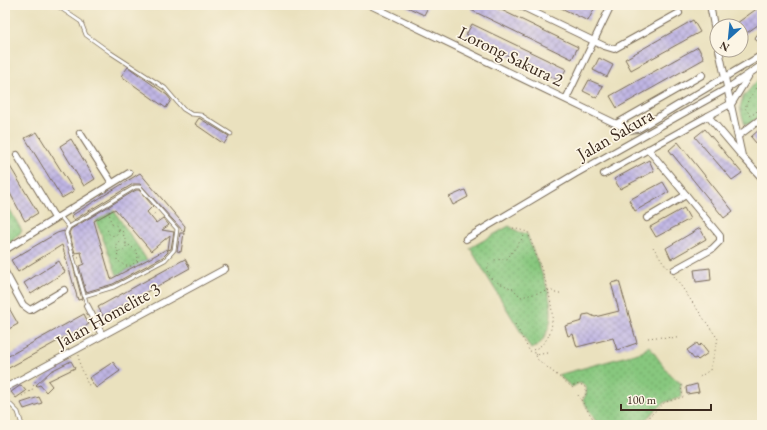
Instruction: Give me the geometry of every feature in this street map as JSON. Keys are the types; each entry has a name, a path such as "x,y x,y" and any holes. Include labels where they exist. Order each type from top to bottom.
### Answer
{"street":[{"name":"Lorong Sakura 2","path":"370,5 616,124"},
{"path":"519,5 609,48 620,47 679,13"},
{"path":"566,99 611,5"},
{"path":"710,5 713,18"},
{"name":"Jalan Sakura","path":"616,124 629,130 638,129 762,55"},
{"path":"720,58 724,78 732,103 742,156"},
{"name":"Jalan Sakura","path":"466,239 728,88 762,65"},
{"path":"604,174 732,103 751,73"},
{"path":"616,124 702,75"},
{"path":"708,116 762,178"},
{"path":"738,136 762,118"},
{"path":"80,133 112,183"},
{"path":"648,149 718,231 720,241 712,249 674,270"},
{"path":"17,155 57,216"},
{"path":"5,250 57,216 129,173"},
{"path":"648,218 686,195"},
{"name":"Jalan Homelite 3","path":"5,388 225,269"},
{"path":"5,272 24,306 30,310 64,290"},
{"path":"87,306 102,335"}],"lane":[{"path":"56,5 81,22 86,35 111,54 165,88 183,109 192,114 200,115 231,134"},
{"path":"84,296 114,287 165,260 174,250 177,229 138,186 69,227 66,233 84,296 87,306"},
{"path":"57,216 69,227"},
{"path":"5,399 18,412 22,425"}],"path":[{"path":"762,82 749,98 745,108 751,116 762,107"},
{"path":"109,203 110,219 113,225 122,230 126,244 124,251 118,251"},
{"path":"151,217 159,209"},
{"path":"113,225 108,229 109,234 116,235 118,229"},
{"path":"513,228 528,232 548,290 552,308 551,326 538,348 530,351"},
{"path":"524,236 507,258 489,263 486,271 492,280 513,289 521,297 548,290 555,293 562,293"},
{"path":"137,260 131,266 120,264 116,256 118,251 115,247 117,243 121,241 137,251 137,260 144,271"},
{"path":"653,247 718,339 710,370 698,378"},
{"path":"515,324 530,351 537,354 537,360 573,388 574,386 580,384 585,387 587,393 581,400"},
{"path":"648,338 679,338"},
{"path":"77,349 80,357 79,362 82,366 85,378 88,385 91,384"},
{"path":"536,355 547,353"},
{"path":"22,396 34,387 36,380 34,373"},
{"path":"640,425 665,402 683,397 681,387 683,384"},
{"path":"578,395 597,425"}],"green space":[{"path":"762,75 762,114 751,123 745,125 740,108 743,97"},
{"path":"5,201 22,231 5,248"},
{"path":"114,211 147,260 117,275 96,221"},
{"path":"509,226 519,232 527,234 546,283 549,296 551,309 550,322 546,334 536,347 531,349 470,248"},
{"path":"649,346 670,375 682,384 680,386 682,397 665,402 639,425 598,425 583,400 587,392 585,386 579,383 572,387 558,375 642,352"}],"building":[{"path":"403,5 429,5 424,15"},
{"path":"473,5 491,5 578,47 572,59 471,10"},
{"path":"555,5 586,5 594,9 588,21"},
{"path":"762,5 762,22 749,31 749,18 744,18"},
{"path":"693,20 700,32 631,70 625,59"},
{"path":"472,24 566,69 560,81 466,35"},
{"path":"698,47 704,59 617,108 610,96"},
{"path":"599,58 613,65 607,77 593,70"},
{"path":"128,67 167,95 171,100 166,108 121,76"},
{"path":"589,80 603,86 597,98 583,91"},
{"path":"199,118 229,136 224,144 195,124"},
{"path":"762,127 762,150 751,137"},
{"path":"705,129 742,173 732,180 695,137"},
{"path":"37,132 74,191 62,198 25,138"},
{"path":"71,139 95,179 84,186 60,146"},
{"path":"678,142 733,211 724,218 669,150"},
{"path":"5,158 38,213 25,221 5,184"},
{"path":"649,160 654,171 620,189 614,179"},
{"path":"140,173 185,226 184,232 140,184 133,184 74,220 71,216"},
{"path":"663,182 669,192 635,211 629,200"},
{"path":"136,190 139,190 153,206 147,212 156,223 163,218 169,225 162,230 174,232 171,249 168,250 170,235 151,251 115,209 94,221 111,279 167,249 168,252 163,257 113,284 86,292 79,266 84,264 81,252 75,253 69,233 71,229"},
{"path":"465,190 468,197 453,205 449,197"},
{"path":"684,208 690,219 656,237 650,227"},
{"path":"700,228 706,239 671,259 666,248"},
{"path":"64,231 82,299 78,300 62,245 18,272 11,260 57,233"},
{"path":"180,233 184,233 181,252 177,251"},
{"path":"185,259 190,268 103,316 98,307"},
{"path":"59,261 65,272 31,294 24,283"},
{"path":"710,268 711,280 696,282 694,270"},
{"path":"619,281 637,343 617,350 613,338 577,347 573,334 568,336 565,326 582,321 583,315 589,314 595,317 619,311 611,283"},
{"path":"5,301 18,324 7,330 5,327"},
{"path":"84,314 89,324 5,370 5,358"},
{"path":"697,343 699,346 701,344 708,353 698,360 696,358 694,359 687,350"},
{"path":"71,361 75,368 48,381 52,386 46,392 40,385 36,385 51,371"},
{"path":"113,362 120,371 96,388 89,378"},
{"path":"697,384 699,392 687,394 686,387"},
{"path":"21,385 26,391 16,398 11,392"},
{"path":"39,397 42,403 24,409 21,403"}]}
